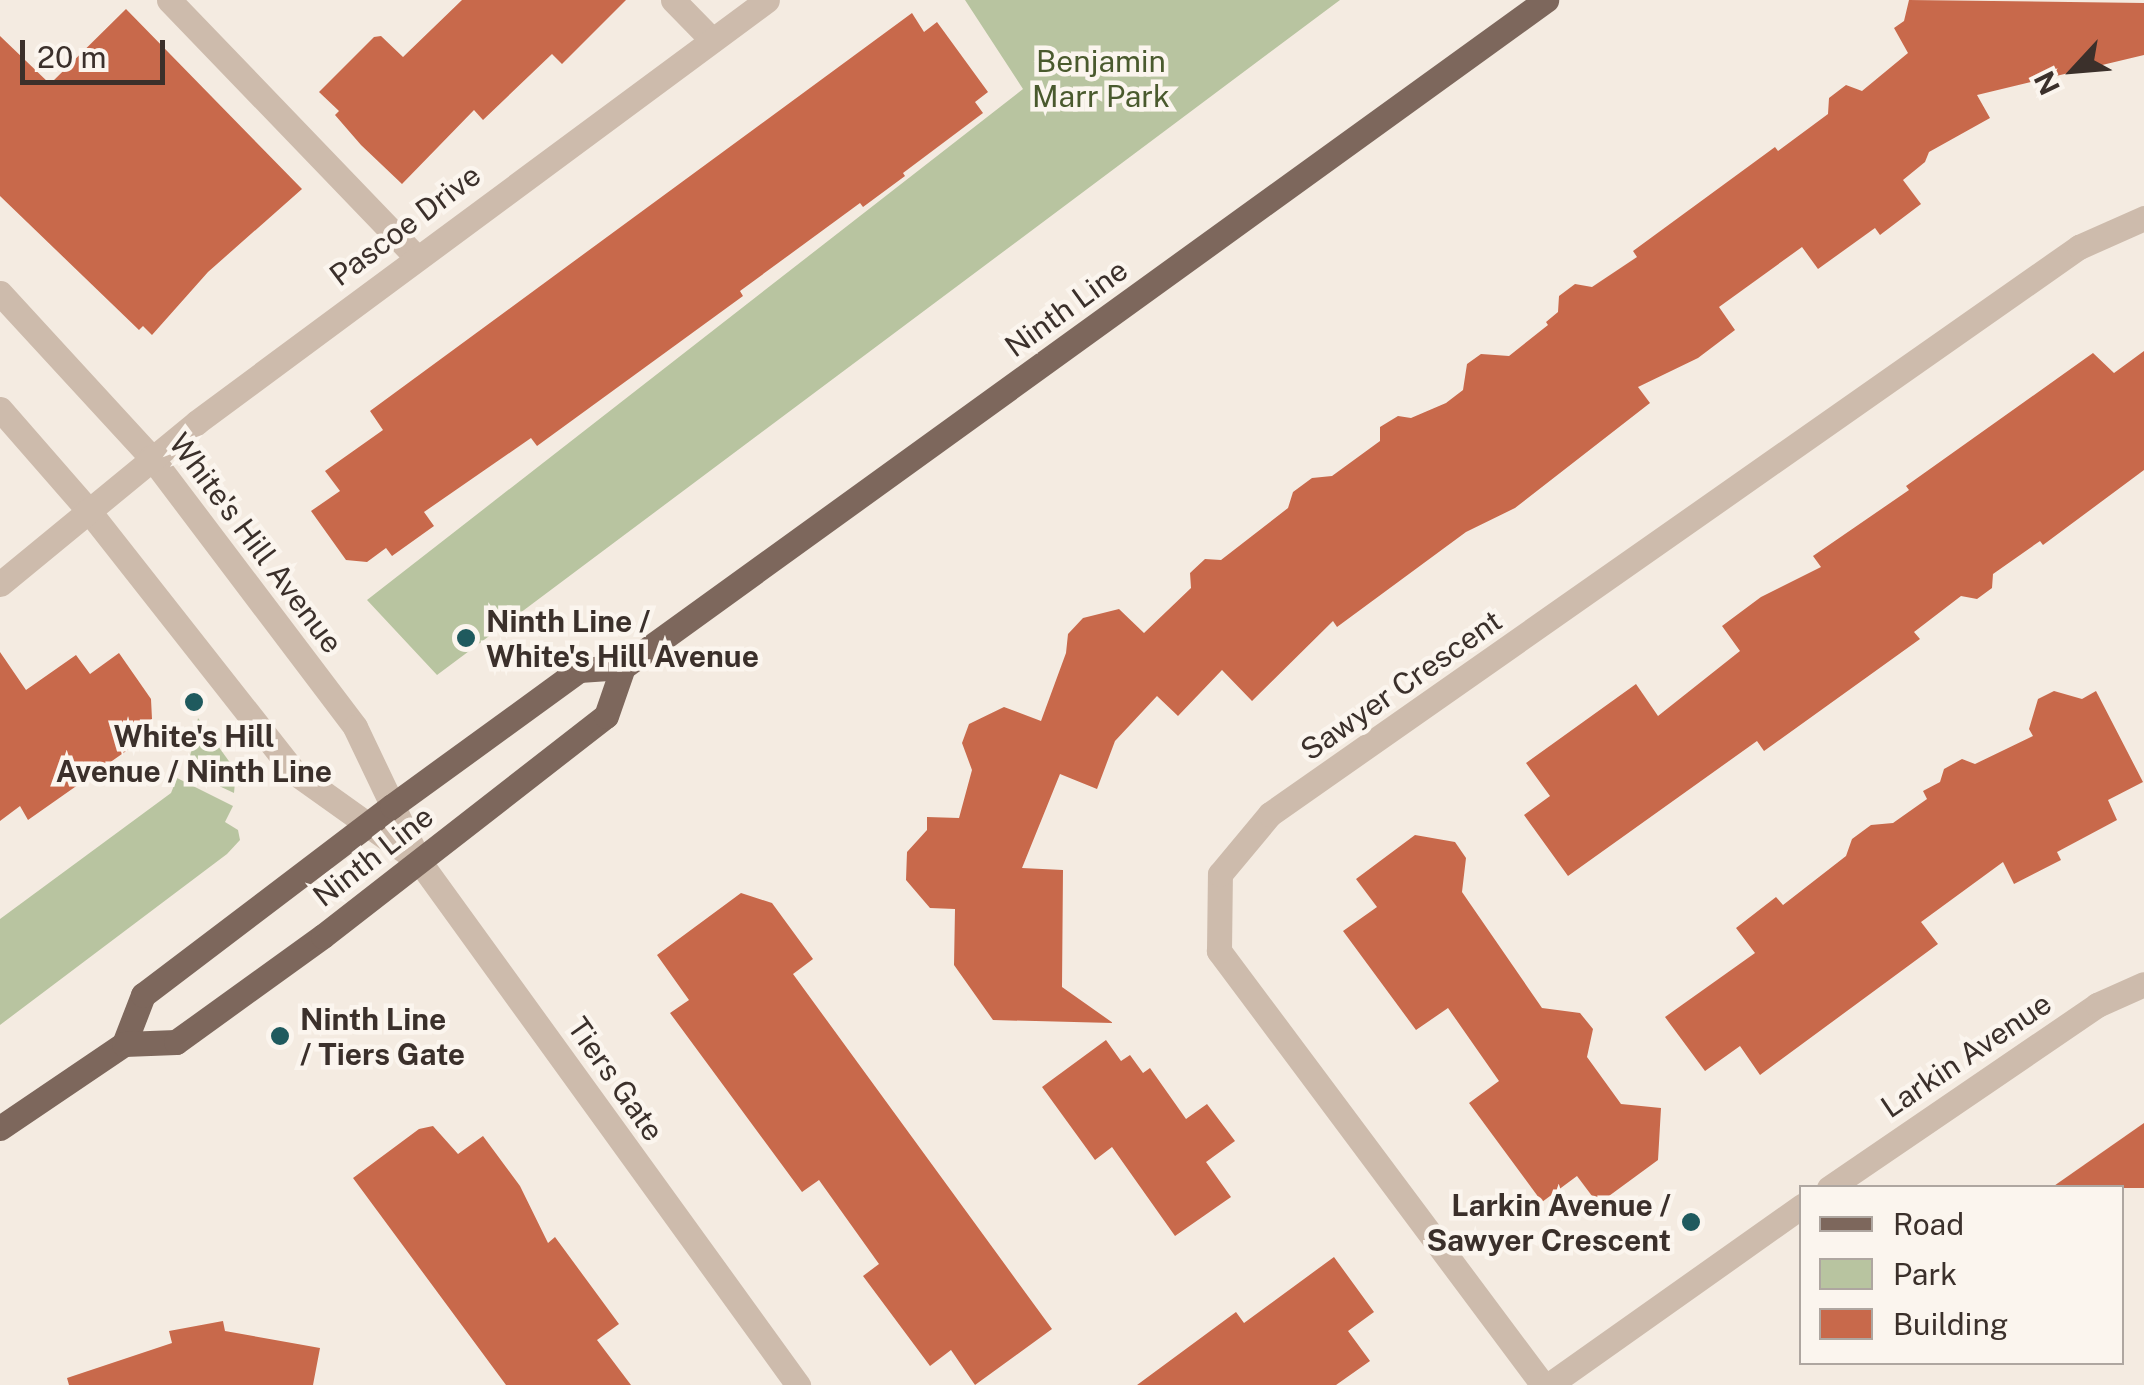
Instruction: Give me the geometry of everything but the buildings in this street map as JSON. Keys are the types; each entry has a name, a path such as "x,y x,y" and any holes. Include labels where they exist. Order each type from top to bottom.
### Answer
{"main road":[{"name":"Ninth Line","path":"623,667 606,716 419,861 176,1042 124,1044 143,996 392,806 579,670 623,667 1546,0"},
{"path":"0,1128 124,1044"}],"street":[{"path":"169,0 415,256"},
{"path":"672,0 712,40"},
{"name":"Pascoe Drive","path":"0,584 151,457 415,256 767,0"},
{"name":"Sawyer Crescent","path":"1546,1385 1220,951 1220,874 1270,814 2080,247 2144,218"},
{"name":"White's Hill Avenue","path":"0,294 151,457 355,728 419,861"},
{"path":"0,409 88,510 294,772 368,824"},
{"name":"Tiers Gate","path":"368,824 419,861 798,1385"},
{"name":"Larkin Avenue","path":"1833,1185 2097,1006 2144,984"},
{"path":"1546,1385 1799,1208"}],"green space":[{"name":"Benjamin Marr Park","path":"965,0 1340,0 437,675 367,600 1023,89"},
{"path":"198,718 236,771 234,793 187,771"},
{"path":"177,778 233,806 225,822 238,830 240,840 227,854 0,1025 0,919 171,793"}],"place":[{"name":"Ninth Line / White's Hill Avenue","path":"466,638"},
{"name":"White's Hill Avenue / Ninth Line","path":"194,702"},
{"name":"Ninth Line / Tiers Gate","path":"280,1036"},
{"name":"Larkin Avenue / Sawyer Crescent","path":"1691,1222"}]}
